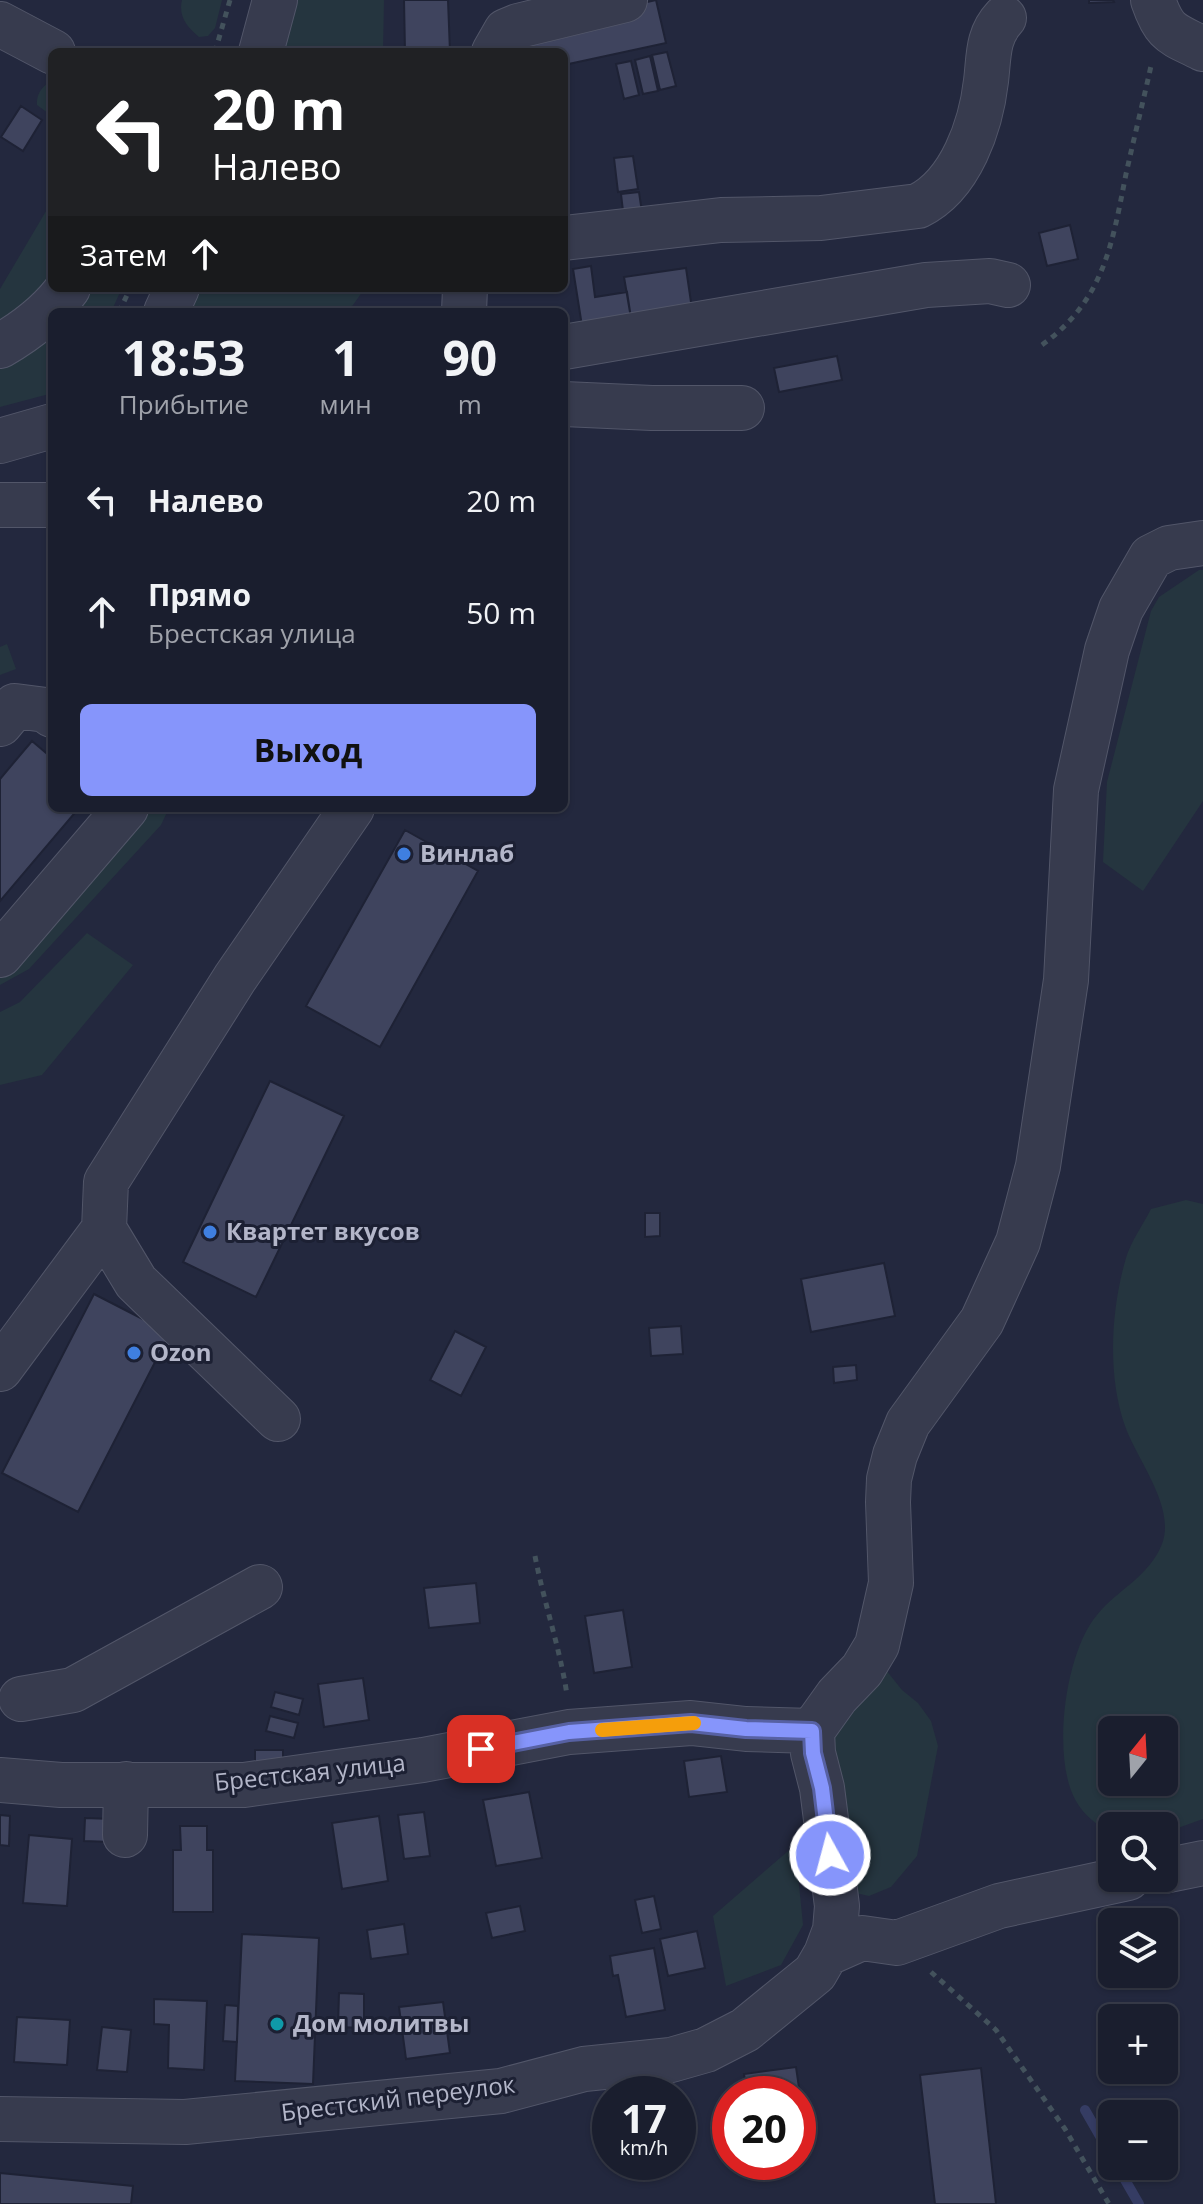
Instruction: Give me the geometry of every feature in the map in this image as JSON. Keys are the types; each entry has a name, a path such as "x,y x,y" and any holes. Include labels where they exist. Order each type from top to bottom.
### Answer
{"street":[{"path":"262,48 275,0"},
{"path":"497,48 506,31 518,26 625,0"},
{"path":"1156,11 1168,31 1203,49"},
{"path":"568,238 721,220 821,218 918,206 932,199 961,161 973,135 981,111 988,51 994,29 1004,18"},
{"path":"0,24 48,49"},
{"path":"568,346 926,285 981,281 1008,285"},
{"path":"52,308 65,292"},
{"path":"0,346 24,332 48,312"},
{"path":"568,404 742,408"},
{"path":"0,441 48,427"},
{"path":"0,505 48,505"},
{"path":"826,1954 835,1930 837,1906 812,1731 837,1696 862,1670 877,1645 891,1583 889,1479 908,1423 982,1321 1018,1242 1038,1166 1066,980 1076,790 1107,650 1121,609 1151,557 1169,548 1203,543"},
{"path":"0,724 15,706 48,712"},
{"path":"0,955 123,812"},
{"path":"278,1419 136,1282 104,1229 106,1182 235,978 349,812"},
{"path":"0,1369 104,1229"},
{"path":"21,1699 73,1690 260,1587"},
{"name":"Брестская улица","path":"0,1780 61,1785 244,1785 423,1760 569,1732 691,1723 812,1731"},
{"path":"125,1835 126,1784"},
{"path":"1178,1868 1203,1863"},
{"name":"Брестский переулок","path":"0,2119 185,2122 501,2091 584,2069 671,2060 706,2050 745,2030 815,1973 826,1954 862,1938 897,1943 999,1906 1098,1885"}],"path":[{"path":"216,48 230,0"},
{"path":"1042,345 1076,316 1094,290 1110,254 1156,11"},
{"path":"535,1556 562,1664 569,1732"},
{"path":"946,1984 996,2030 1065,2129 1109,2204"}],"shaded area":[{"path":"182,0 222,0 215,28 208,36 199,37 187,25 181,11"},
{"path":"298,0 384,0 383,48 284,48"},
{"path":"48,84 48,113 37,105 41,90"},
{"path":"48,208 48,282 0,326 0,289"},
{"path":"75,292 120,292 113,308 61,308"},
{"path":"197,292 362,292 349,308 191,308"},
{"path":"48,321 48,394 0,407 0,356"},
{"path":"1203,570 1203,801 1143,891 1103,862 1107,782 1151,611 1159,597"},
{"path":"7,644 16,669 0,675 0,647"},
{"path":"140,812 167,812 161,825 29,969 0,985 0,978"},
{"path":"87,933 133,965 42,1075 0,1085 0,1012 20,1002"},
{"path":"1186,1200 1203,1204 1203,1819 1178,1828 1178,1812 1098,1812 1098,1825 1076,1801 1068,1782 1064,1759 1065,1706 1077,1654 1086,1632 1105,1606 1149,1565 1162,1544 1165,1530 1160,1499 1125,1426 1115,1385 1114,1320 1121,1278 1131,1245 1151,1209"},
{"path":"886,1670 931,1721 938,1746 917,1856 891,1887 869,1896 851,1892 804,1708"},
{"path":"795,1845 803,1925 781,1965 726,1986 713,1916"}],"building":[{"path":"404,0 448,0 450,48 405,48"},
{"path":"656,0 666,43 568,64 568,48 528,48 524,30"},
{"path":"1089,0 1113,0 1114,2 1089,3"},
{"path":"667,52 676,86 660,90 652,55"},
{"path":"650,56 658,91 643,94 635,60"},
{"path":"631,61 639,95 624,99 616,64"},
{"path":"21,106 42,120 23,151 1,137"},
{"path":"633,156 638,189 618,192 614,158"},
{"path":"639,192 644,226 625,228 621,194"},
{"path":"1070,225 1078,259 1047,266 1039,233"},
{"path":"591,266 595,297 627,292 631,318 582,326 573,269"},
{"path":"686,268 692,309 631,318 624,277"},
{"path":"837,356 842,380 779,392 774,368"},
{"path":"32,741 48,755 48,812 76,812 0,901 0,779"},
{"path":"405,830 478,871 380,1047 306,1006"},
{"path":"270,1081 344,1116 256,1297 183,1262"},
{"path":"645,1213 660,1213 660,1236 645,1237"},
{"path":"884,1263 895,1316 811,1332 801,1279"},
{"path":"94,1294 170,1333 78,1512 2,1473"},
{"path":"681,1326 683,1354 651,1356 649,1328"},
{"path":"455,1331 486,1347 461,1396 430,1380"},
{"path":"856,1365 857,1380 834,1383 833,1367"},
{"path":"476,1583 480,1623 429,1628 424,1588"},
{"path":"623,1610 632,1667 594,1673 585,1616"},
{"path":"363,1678 369,1720 324,1727 318,1684"},
{"path":"275,1692 303,1699 299,1715 271,1707"},
{"path":"270,1716 298,1723 294,1738 266,1731"},
{"path":"255,1750 283,1750 283,1777 255,1777"},
{"path":"721,1756 727,1792 689,1797 684,1761"},
{"path":"529,1792 542,1858 496,1866 483,1800"},
{"path":"424,1812 430,1856 404,1859 398,1815"},
{"path":"0,1815 10,1816 9,1846 0,1845"},
{"path":"379,1816 388,1881 342,1889 332,1823"},
{"path":"85,1818 112,1819 111,1842 84,1841"},
{"path":"180,1826 207,1826 207,1850 213,1850 213,1912 173,1912 173,1850 181,1850"},
{"path":"29,1835 72,1839 67,1906 23,1903"},
{"path":"654,1896 661,1929 642,1933 635,1900"},
{"path":"520,1906 525,1931 492,1938 486,1913"},
{"path":"404,1924 408,1954 371,1959 367,1930"},
{"path":"697,1931 705,1968 668,1976 660,1939"},
{"name":"Дом молитвы","path":"242,1934 319,1938 313,2084 235,2081"},
{"path":"654,1948 665,2010 626,2017 618,1975 613,1976 610,1956"},
{"path":"339,1993 364,1994 364,2028 338,2027"},
{"path":"154,1999 207,2001 204,2070 168,2068 169,2025 154,2024"},
{"path":"443,2002 450,2053 406,2059 399,2007"},
{"path":"225,2005 238,2006 237,2042 223,2041"},
{"path":"17,2017 70,2020 67,2065 14,2062"},
{"path":"102,2027 131,2030 127,2072 97,2070"},
{"path":"796,2067 797,2076 744,2076"},
{"path":"981,2068 996,2204 935,2204 920,2075"},
{"path":"0,2173 133,2186 131,2204 0,2204"},
{"path":"0,2173 133,2186 131,2204 0,2204"}],"waterway":[{"path":"1085,2110 1098,2133"},
{"path":"1125,2180 1139,2204"}],"slow traffic":[{"path":"602,1730 694,1723"}],"place":[{"name":"Винлаб","path":"404,854"},
{"name":"Квартет вкусов","path":"210,1232"},
{"name":"Ozon","path":"134,1353"},
{"name":"Дом молитвы","path":"277,2024"}],"route":[{"path":"481,1749 569,1732 691,1723 812,1731 830,1855"}]}
